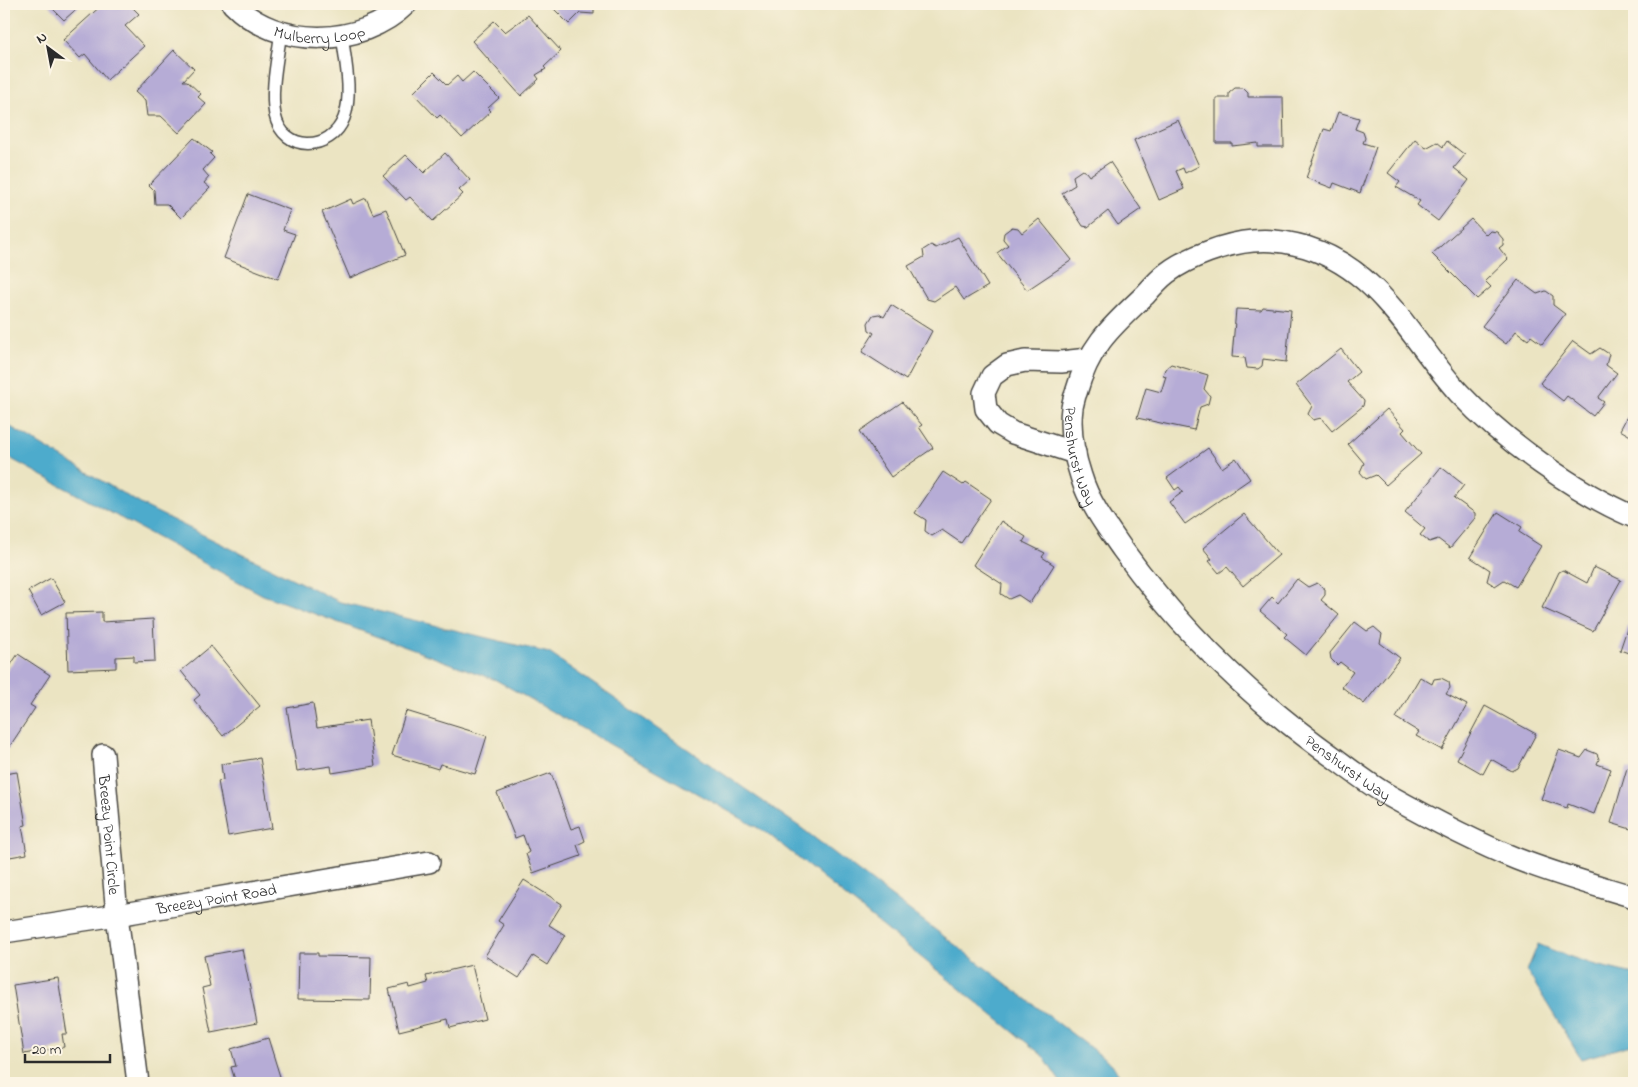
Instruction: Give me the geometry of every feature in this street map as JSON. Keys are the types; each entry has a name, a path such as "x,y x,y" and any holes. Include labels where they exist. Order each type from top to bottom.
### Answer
{"street":[{"name":"Mulberry Loop","path":"232,4 238,10 268,28 296,36 325,38 353,33 385,19 406,4"},
{"name":"Penshurst Way","path":"1634,517 1611,507 1574,484 1498,429 1461,394 1430,358 1388,302 1353,270 1337,260 1304,247 1276,241 1252,241 1224,247 1194,258 1169,271 1110,329 1092,352 1080,378 1072,408 1072,442 1081,479 1104,523 1138,571 1190,631 1244,686 1304,737 1382,792 1448,827 1517,859 1570,878 1634,897"},
{"path":"1075,453 1013,433 998,424 986,409 984,392 992,376 1007,365 1025,361 1061,362 1088,359"},
{"name":"Breezy Point Circle","path":"103,755 116,915 138,1083"},
{"name":"Breezy Point Road","path":"4,932 429,862"}],"lane":[{"path":"281,31 274,97 278,124 283,134 290,140 312,144 324,140 333,134 340,127 345,116 347,83 342,35"}],"water":[{"path":"4,423 144,506 340,602 549,653 800,827 1112,1064 1124,1083 1061,1083 1042,1055 767,833 496,680 263,595 4,455"},
{"path":"1538,944 1585,962 1634,974 1634,1044 1581,1059 1527,971"}],"building":[{"path":"48,4 82,4 64,20"},
{"path":"103,4 129,4 139,14 125,26 144,46 107,80 85,54 80,58 63,40"},
{"path":"549,4 594,4 594,14 580,13 569,24"},
{"path":"528,15 561,51 544,67 546,69 536,75 539,79 521,96 472,41 494,21 505,32"},
{"path":"174,50 194,69 183,81 187,81 201,94 198,97 206,104 179,133 161,116 147,116 145,101 135,92"},
{"path":"434,72 447,85 457,76 462,82 473,72 499,98 488,108 491,111 462,138 440,115 437,118 413,93"},
{"path":"1235,88 1243,88 1248,93 1248,97 1283,97 1284,147 1258,147 1258,143 1232,146 1232,143 1216,143 1216,98 1229,98 1229,93"},
{"path":"1338,112 1359,118 1355,129 1363,132 1365,138 1363,143 1376,147 1360,193 1334,183 1332,188 1306,178 1324,129 1331,131"},
{"path":"1178,120 1199,166 1185,173 1183,168 1176,171 1184,189 1159,200 1134,140"},
{"path":"194,138 212,152 210,154 214,158 203,170 209,177 204,183 210,188 181,218 167,204 155,204 154,190 149,185"},
{"path":"1415,139 1426,148 1437,142 1443,147 1447,141 1465,155 1454,168 1469,180 1438,221 1417,205 1420,201 1396,187 1400,182 1388,173"},
{"path":"445,153 470,180 459,190 463,194 433,221 410,197 406,200 383,176 406,155 424,173"},
{"path":"1110,162 1141,209 1118,225 1108,211 1088,227 1083,226 1062,193 1075,185 1073,176 1082,170 1089,176"},
{"path":"248,194 290,210 283,230 295,234 278,279 224,258"},
{"path":"366,198 373,214 386,209 405,255 350,278 322,212 351,199 353,204"},
{"path":"1039,219 1072,260 1027,290 997,253 1008,245 1003,239 1004,233 1012,227 1018,228 1022,233"},
{"path":"1471,219 1486,235 1490,231 1497,232 1503,239 1503,245 1499,248 1508,259 1485,281 1491,287 1477,299 1432,254"},
{"path":"958,237 988,286 964,300 955,287 934,301 927,299 908,266 924,257 923,250 931,245 936,248"},
{"path":"1518,280 1537,294 1546,291 1553,296 1553,305 1565,314 1542,344 1531,336 1528,340 1516,331 1506,344 1482,326"},
{"path":"891,305 932,331 906,380 862,352 874,333 869,330 868,323 873,315 879,314 884,317"},
{"path":"1263,307 1291,310 1286,362 1263,359 1262,366 1258,369 1247,368 1245,358 1232,357 1236,309 1261,310"},
{"path":"1573,341 1591,354 1600,348 1609,354 1606,365 1617,373 1598,398 1604,402 1593,416 1567,396 1563,401 1540,383"},
{"path":"1341,349 1359,372 1347,382 1364,401 1363,406 1332,431 1321,418 1313,420 1308,414 1312,406 1296,385"},
{"path":"1171,364 1208,375 1204,389 1210,396 1208,404 1200,407 1194,430 1137,418 1146,388 1161,392 1166,376 1163,375 1165,369"},
{"path":"902,402 922,425 919,427 933,448 891,477 860,431"},
{"path":"1634,404 1634,438 1620,430"},
{"path":"1387,409 1405,429 1402,432 1421,454 1386,485 1376,475 1366,479 1360,472 1364,463 1348,444"},
{"path":"1208,448 1222,468 1236,458 1250,479 1185,524 1169,502 1183,492 1179,487 1175,490 1167,478"},
{"path":"1441,467 1464,485 1454,498 1475,513 1475,518 1450,548 1438,539 1429,542 1420,535 1425,529 1405,512"},
{"path":"943,472 963,485 966,482 991,499 961,543 942,530 932,536 925,531 926,520 915,513"},
{"path":"1498,512 1522,527 1519,532 1541,546 1516,587 1504,580 1495,586 1487,581 1490,570 1470,557"},
{"path":"1244,514 1279,555 1243,586 1227,567 1219,573 1209,561 1212,559 1203,548"},
{"path":"1001,521 1026,537 1023,542 1045,553 1042,557 1054,565 1030,603 1018,595 1009,599 1001,594 1002,584 973,565"},
{"path":"1594,567 1621,580 1593,631 1542,608 1559,572 1563,570 1587,583"},
{"path":"51,578 65,602 41,615 28,591"},
{"path":"1297,579 1308,587 1317,583 1325,589 1325,595 1321,600 1339,615 1306,655 1284,637 1287,634 1260,611 1272,597 1278,603"},
{"path":"1634,608 1634,655 1620,650"},
{"path":"102,612 102,622 153,619 155,661 134,662 134,656 116,657 116,668 68,670 66,613"},
{"path":"1355,622 1367,631 1374,627 1382,634 1380,643 1400,658 1364,704 1342,687 1353,672 1340,662 1337,665 1331,659 1330,653"},
{"path":"211,646 260,706 223,736 194,700 200,695 181,671"},
{"path":"18,654 50,675 30,705 35,708 8,749 4,746 4,675"},
{"path":"1420,677 1432,684 1434,679 1441,678 1449,682 1450,688 1446,694 1467,705 1442,750 1416,736 1419,732 1396,718"},
{"path":"313,703 317,728 368,720 375,766 332,773 331,766 297,771 287,708"},
{"path":"1485,706 1536,734 1518,768 1512,771 1491,759 1483,774 1457,759"},
{"path":"406,711 487,736 475,774 440,764 438,769 392,755"},
{"path":"1559,750 1581,758 1587,750 1597,754 1599,759 1597,764 1611,769 1594,814 1568,804 1567,808 1541,799"},
{"path":"260,758 272,828 228,836 218,781 223,780 221,764"},
{"path":"1627,768 1634,770 1634,830 1611,823"},
{"path":"17,772 26,825 22,826 27,854 4,858 4,774"},
{"path":"551,773 571,829 580,826 585,841 577,845 581,856 533,873 526,854 529,852 523,835 515,838 497,793"},
{"path":"524,880 562,904 549,925 565,935 547,965 533,956 519,978 485,956 504,925 498,921"},
{"path":"242,949 257,1023 211,1032 202,988 210,986 204,956"},
{"path":"299,953 318,953 318,956 371,957 370,1000 298,999"},
{"path":"472,965 485,1019 450,1028 448,1019 399,1031 389,989 409,984 410,988 428,983 426,976"},
{"path":"58,978 67,1034 62,1034 64,1047 24,1054 13,985"},
{"path":"268,1038 282,1083 236,1083 231,1067 236,1066 231,1049"}]}
